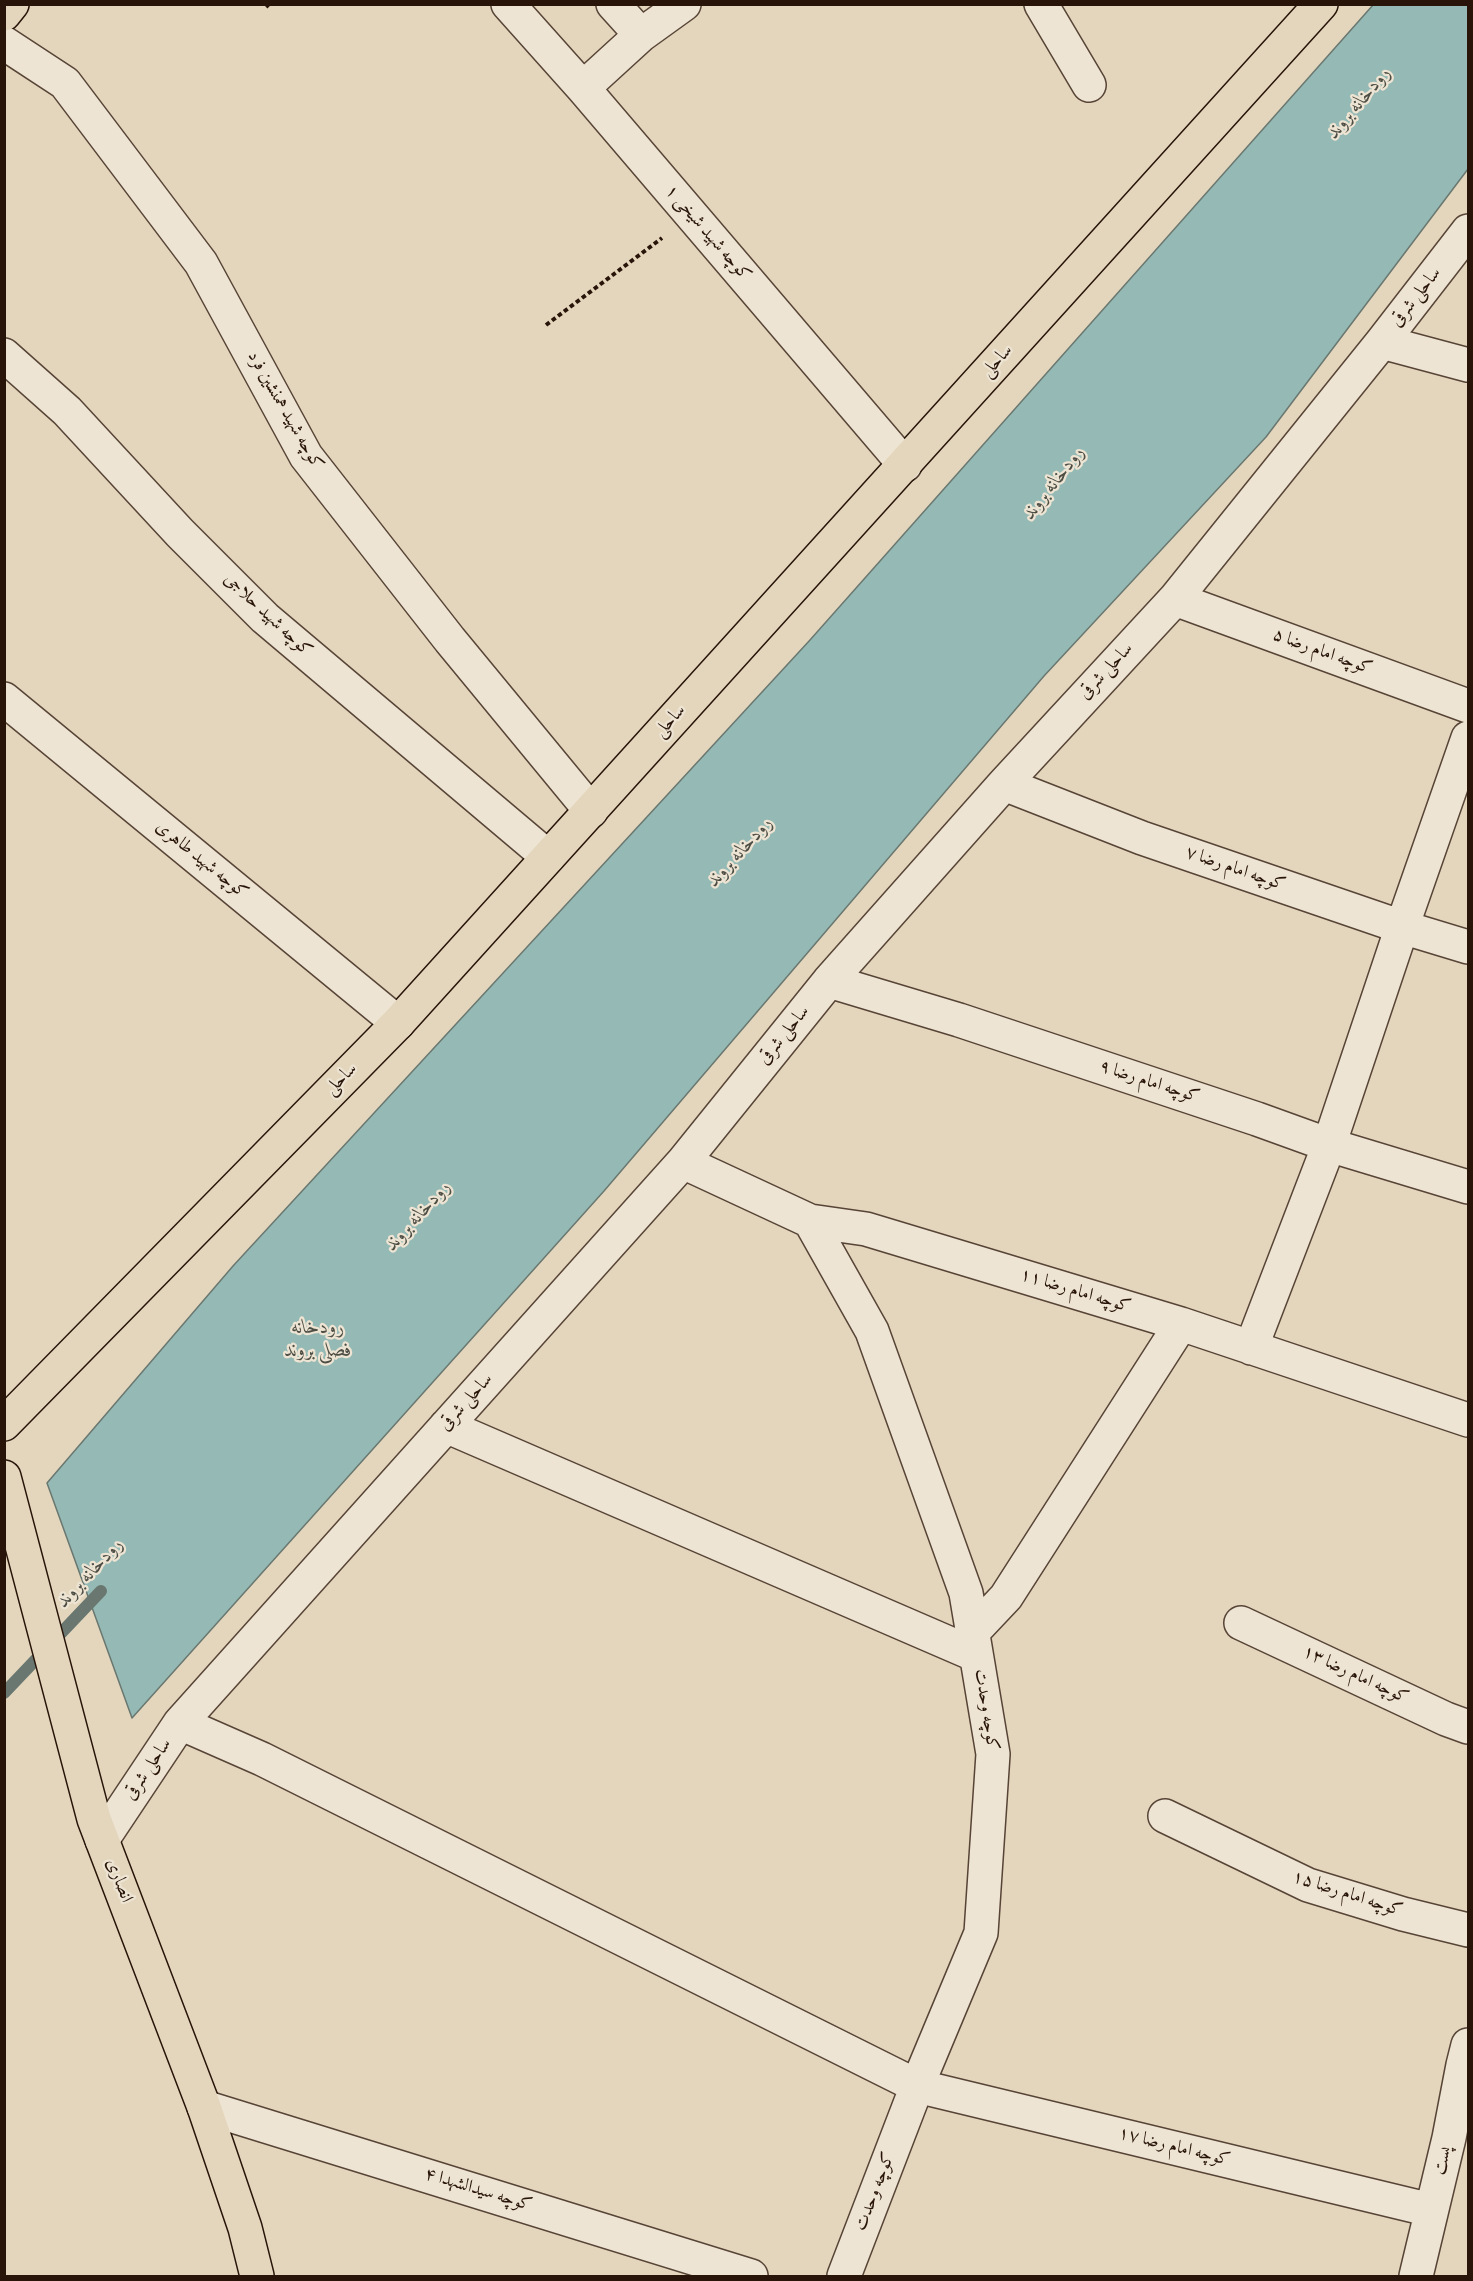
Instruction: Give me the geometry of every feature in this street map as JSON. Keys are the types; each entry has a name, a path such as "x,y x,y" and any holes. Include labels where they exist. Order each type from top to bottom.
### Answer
{"main road":[{"path":"4,14 12,4"},
{"name":"ساحلی","path":"4,1424 399,1023 1321,4"},
{"name":"انصاری","path":"4,1477 98,1830 204,2107 245,2229 257,2277"}],"street":[{"name":"کوچه شهید شیخی ۱","path":"507,4 583,88 905,465"},
{"path":"613,4 641,35"},
{"path":"583,88 641,35 684,4"},
{"path":"1041,4 1089,85"},
{"name":"کوچه شهید همنشین فرد","path":"4,43 65,83 201,263 306,456 450,640 591,810"},
{"name":"ساحلی شرقی","path":"98,1830 180,1723 683,1162 829,981 1004,784 1174,599 1382,342 1468,231"},
{"path":"1382,342 1468,365"},
{"name":"کوچه شهید حلاجی","path":"4,355 68,411 180,533 265,618 548,857"},
{"name":"کوچه امام رضا ۵","path":"1174,599 1468,706"},
{"name":"کوچه شهید طاهری","path":"4,699 399,1023"},
{"path":"1251,1348 1329,1145 1468,738"},
{"name":"کوچه امام رضا ۷","path":"1004,784 1142,838 1402,927 1468,947"},
{"name":"کوچه امام رضا ۹","path":"829,981 959,1020 1246,1115 1329,1145 1468,1187"},
{"name":"کوچه امام رضا ۱۱","path":"683,1162 810,1221 866,1229 1181,1324 1468,1420"},
{"name":"کوچه وحدت","path":"810,1221 872,1331 966,1593 993,1754 981,1933 917,2086 844,2277"},
{"path":"446,1426 974,1644 1181,1324"},
{"name":"کوچه امام رضا ۱۳","path":"1241,1623 1446,1719 1468,1726"},
{"name":"کوچه امام رضا ۱۷","path":"180,1723 272,1764 917,2086 1431,2210"},
{"name":"کوچه امام رضا ۱۵","path":"1165,1816 1308,1885 1403,1914 1468,1930"},
{"name":"پست","path":"1416,2277 1431,2210 1459,2130 1463,2065 1468,2045"},
{"name":"کوچه سیدالشهدا ۴","path":"204,2107 751,2277"}],"path":[{"path":"546,325 691,216"}],"water":[{"name":"رودخانه فصلی بروند","path":"1373,5 1468,5 1468,169 1266,437 1044,676 604,1191 132,1718 47,1483 233,1266 810,640"}],"waterway":[{"name":"رودخانه بروند","path":"4,1693 101,1591"}]}
